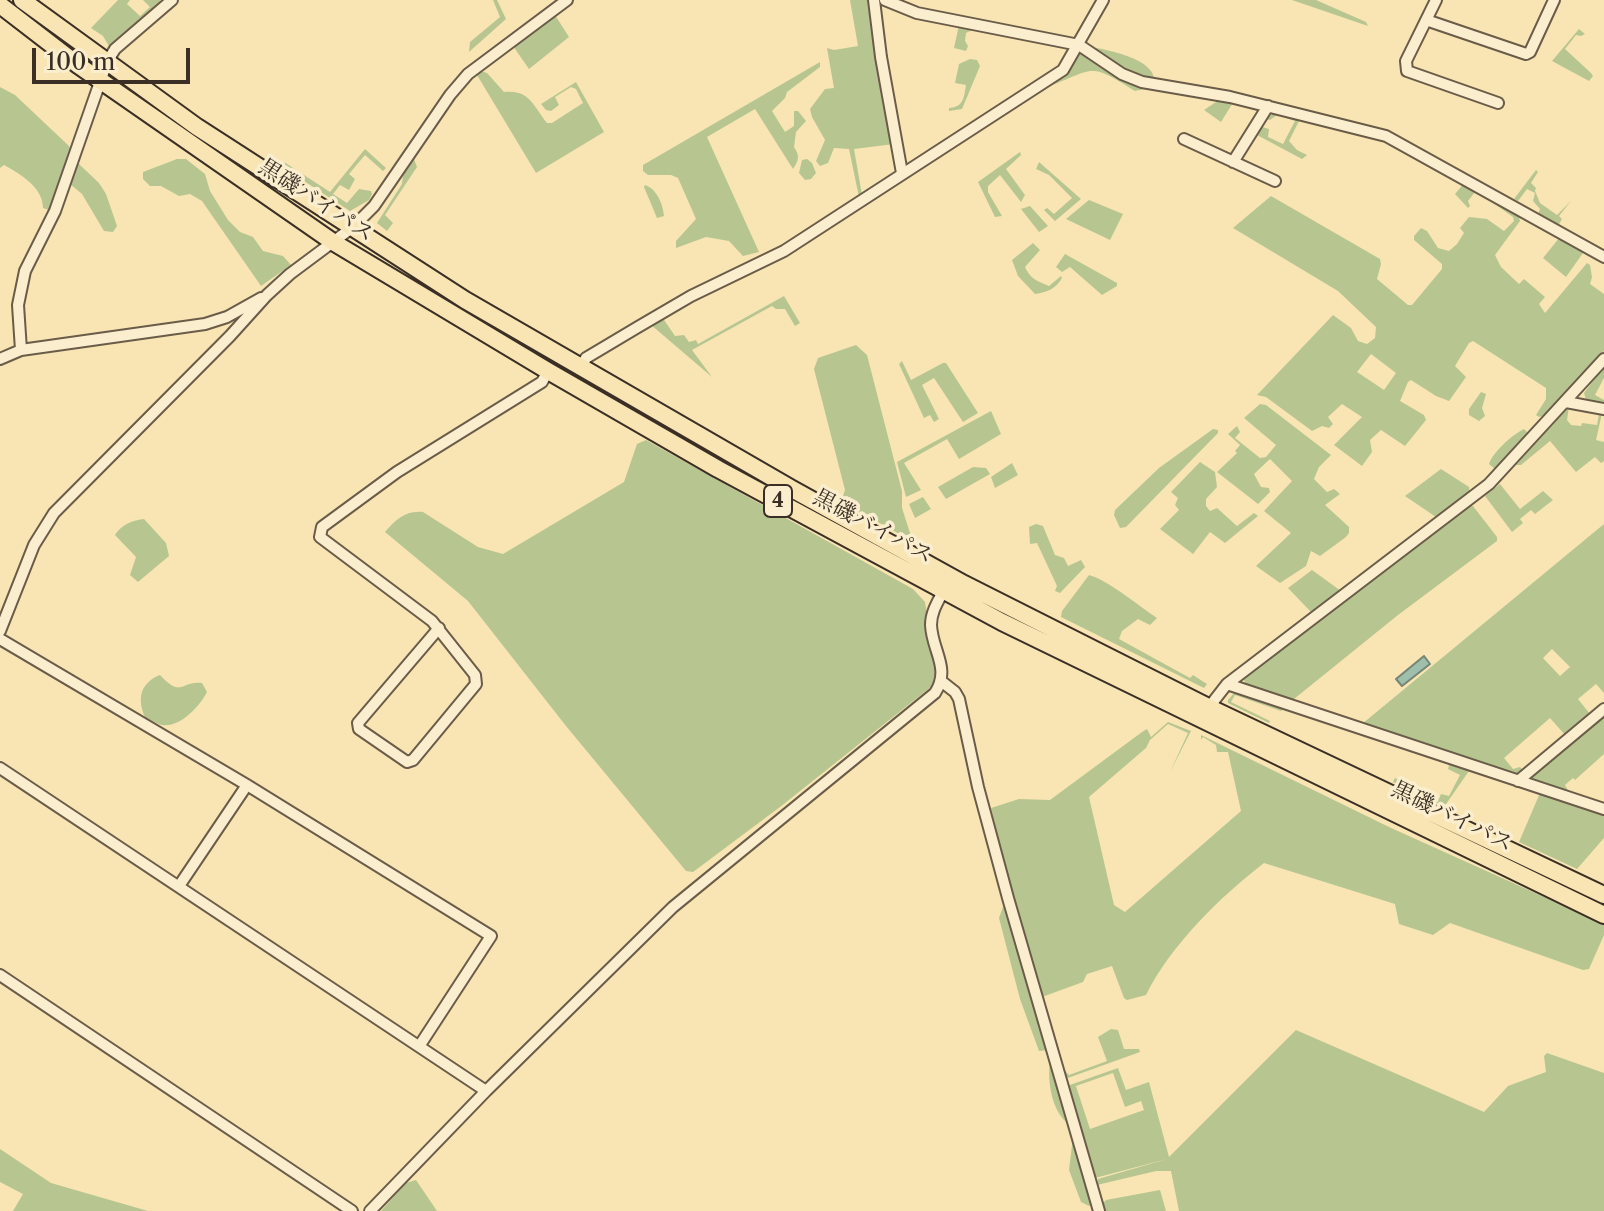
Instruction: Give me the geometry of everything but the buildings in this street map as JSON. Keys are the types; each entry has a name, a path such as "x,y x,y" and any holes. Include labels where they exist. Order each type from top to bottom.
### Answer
{"highway":[{"name":"黒磯バイパス","path":"22,0 197,127 465,300 947,584"},
{"name":"黒磯バイパス","path":"0,5 101,81 333,242 718,469 1604,915"},
{"name":"黒磯バイパス","path":"1204,713 1604,895"}],"street":[{"path":"21,350 18,305 25,271 55,211 107,62 115,49 172,0"},
{"path":"0,631 34,545 54,513 267,295 353,227 374,206 450,95 468,74 550,5 567,0"},
{"path":"874,0 902,173"},
{"path":"885,0 917,13 1079,45 1122,74 1142,82 1268,106 1386,136 1604,257"},
{"path":"580,369 586,358 691,296 784,251 1063,70 1103,0"},
{"path":"1436,0 1406,61 1407,71 1498,103"},
{"path":"1426,20 1526,54 1530,52 1554,0"},
{"path":"1233,162 1268,106"},
{"path":"1184,139 1275,181"},
{"path":"0,359 21,350 205,324 227,317 267,295"},
{"path":"1204,713 1227,684 1489,484 1604,359"},
{"path":"439,628 358,723 359,729 407,762 413,760 476,684 475,675 439,628 320,537 322,527 397,472 542,382 548,371"},
{"path":"1566,402 1604,409"},
{"path":"370,1211 486,1091 673,907 935,693 941,681 942,666 931,622 947,584"},
{"path":"0,639 247,785 491,936 420,1045"},
{"path":"941,681 959,699 1004,885 1099,1211"},
{"path":"1227,684 1604,809"},
{"path":"1518,781 1604,709"},
{"path":"0,768 486,1091"},
{"path":"179,886 247,785"},
{"path":"0,975 352,1211"}],"green space":[{"path":"118,0 130,0 127,4 140,16 150,7 143,0 160,0 161,5 110,48 103,36 91,28"},
{"path":"493,0 497,0 506,19 469,52 470,42 500,17"},
{"path":"850,0 872,0 894,144 854,149 862,195 859,197 849,149 834,148 828,163 820,166 816,161 825,140 810,109 825,89 834,88 827,48 834,50 858,46"},
{"path":"1292,0 1316,0 1366,22 1368,26"},
{"path":"555,15 569,37 529,69 513,46"},
{"path":"959,25 972,30 966,33 966,51 954,48"},
{"path":"1579,29 1585,34 1576,35 1565,49 1591,73 1593,76 1589,81 1552,61"},
{"path":"1085,46 1118,53 1141,63 1150,69 1154,77 1153,87 1135,91 1108,75 1091,71 1043,86"},
{"path":"970,59 977,60 980,66 962,109 949,111 962,101 966,85 955,83 959,64"},
{"path":"820,62 820,67 787,92 772,111 785,132 794,126 794,111 798,111 806,121 796,132 794,147 798,158 793,169 755,109 707,137 759,252 743,256 729,241 706,237 676,248 676,241 696,219 678,178 648,175 643,171 643,165"},
{"path":"481,71 487,73 504,92 525,96 547,123 552,123 583,103 576,89 571,87 555,97 559,105 551,111 541,104 576,82 604,132 536,173 477,75"},
{"path":"0,87 15,95 69,146 80,165 99,183 117,226 113,232 104,231 82,194 64,179 49,210 43,208 39,194 30,182 4,165 0,168"},
{"path":"1222,98 1234,101 1221,122 1204,110"},
{"path":"1275,112 1300,119 1289,141 1307,155 1302,159 1257,135 1262,127 1269,129 1268,137 1283,144 1295,121 1277,115 1266,119"},
{"path":"365,149 386,168 383,171 365,155 349,174 355,179 349,190 340,185 333,194 347,203 359,189 371,191 372,194 369,200 350,211 281,166 284,162 330,192"},
{"path":"1020,152 1021,155 1006,169 1025,195 1021,202 1000,175 988,186 988,192 1002,216 995,217 978,182"},
{"path":"177,159 186,159 205,174 210,191 228,220 240,232 253,237 263,251 283,256 291,265 261,286 202,201 190,194 179,196 161,186 150,186 143,179 143,172"},
{"path":"414,159 417,167 385,215 393,223 387,231 377,223"},
{"path":"807,159 816,173 805,180 799,173 802,160"},
{"path":"1039,162 1081,199 1055,221 1044,210 1047,208 1054,214 1072,198 1049,175 1036,169"},
{"path":"1536,170 1538,172 1531,183 1536,188 1540,203 1557,215 1571,201 1559,216 1562,219 1558,226 1538,214 1540,209 1533,201 1535,193 1527,189 1518,201 1514,199"},
{"path":"1465,182 1518,213 1520,221 1495,255 1501,267 1519,284 1524,279 1545,297 1539,304 1545,313 1587,263 1590,265 1590,284 1604,294 1604,351 1546,415 1539,417 1536,415 1546,399 1546,388 1473,341 1455,366 1466,377 1449,401 1411,380 1408,382 1400,401 1424,415 1426,420 1405,446 1381,430 1370,440 1372,452 1362,466 1334,445 1362,417 1342,404 1328,417 1333,424 1329,428 1322,426 1312,431 1266,397 1257,395 1333,315 1351,328 1358,341 1367,344 1375,338 1376,327 1338,291 1233,228 1271,196 1380,259 1377,279 1412,305 1442,269 1442,264 1414,240 1421,228 1427,231 1438,248 1449,251 1464,233 1460,228 1469,217 1487,219 1504,231 1514,221 1513,217 1479,193 1475,192 1468,201 1468,208 1455,194","holes":["1371,354 1396,373 1384,390 1357,372"]},
{"path":"645,185 659,198 664,216 657,218"},
{"path":"1089,200 1123,214 1110,240 1066,219"},
{"path":"1030,206 1048,226 1039,232 1021,209"},
{"path":"1560,237 1582,249 1583,253 1566,277 1543,258"},
{"path":"1033,243 1040,250 1025,267 1030,275 1049,286 1062,278 1051,289 1035,294 1018,276 1012,260"},
{"path":"1065,254 1117,283 1117,286 1102,295 1070,267 1062,272 1056,267"},
{"path":"784,296 800,323 795,326 785,309 772,306 692,350 712,377 650,324 662,317 675,336 684,335 689,342 696,340 698,344"},
{"path":"856,345 867,355 902,491 902,508 910,540 842,499 845,490 814,369 818,358"},
{"path":"902,361 911,380 946,363 978,413 963,422 934,378 922,385 939,419 934,422 930,415 924,418 899,364"},
{"path":"1604,367 1604,378 1595,395 1604,400 1604,404 1586,400 1584,393"},
{"path":"1481,392 1486,394 1482,408 1485,416 1479,421 1469,415 1469,409"},
{"path":"1260,404 1266,405 1331,455 1319,467 1314,479 1327,492 1334,489 1340,494 1325,505 1349,527 1346,537 1320,556 1311,551 1306,566 1280,583 1256,566 1291,533 1264,511 1292,481 1270,459 1254,474 1261,487 1269,488 1270,492 1258,504 1217,472 1237,453 1235,451 1240,445 1228,434 1237,426 1240,432 1235,438 1260,458 1266,457 1276,445 1244,418"},
{"path":"1569,407 1567,420 1571,425 1597,425 1599,414 1589,412 1602,413 1596,440 1604,442 1604,461 1601,463 1595,457 1576,472 1550,441 1521,465 1516,465"},
{"path":"991,411 1001,434 959,459 947,439 904,463 921,490 906,497 897,462"},
{"path":"1213,429 1218,433 1126,527 1120,528 1115,510 1159,468"},
{"path":"1524,429 1529,434 1495,469 1489,464 1504,444"},
{"path":"646,440 913,589 925,602 936,670 932,686 693,872 686,871 468,601 385,532 401,517 423,512 478,547 503,554 624,482 637,444"},
{"path":"1200,462 1215,472 1217,487 1206,499 1210,511 1217,508 1237,526 1254,513 1258,516 1225,543 1210,532 1193,554 1160,529 1179,510 1175,505 1178,498 1171,492"},
{"path":"1012,463 1018,475 995,488 991,477"},
{"path":"973,467 986,468 990,474 946,499 938,487"},
{"path":"1441,469 1469,487 1470,494 1436,517 1405,496"},
{"path":"1500,484 1520,509 1543,491 1553,500 1535,514 1531,510 1520,519 1523,523 1512,532 1485,496"},
{"path":"923,497 931,509 915,518 909,504"},
{"path":"1469,505 1473,506 1497,541 1398,615 1294,699 1247,687 1244,680 1248,673"},
{"path":"144,519 166,543 169,556 138,582 130,575 136,557 115,535 127,524"},
{"path":"1036,524 1043,526 1055,555 1064,558 1068,566 1081,560 1085,567 1060,593 1055,591 1057,586 1037,543 1030,544 1029,527"},
{"path":"1604,524 1604,693 1596,684 1578,699 1590,714 1565,735 1550,718 1504,758 1513,769 1520,767 1524,771 1516,774 1362,724","holes":["1552,649 1570,667 1560,676 1543,658"]},
{"path":"1312,570 1341,591 1311,612 1288,588"},
{"path":"1089,575 1157,618 1150,625 1138,619 1122,631 1119,639 1190,678 1193,675 1207,684 1204,688 1061,617 1062,611"},
{"path":"160,675 177,687 202,683 207,692 189,715 169,725 145,717 141,704 144,687"},
{"path":"1235,692 1283,709 1281,711 1235,695 1231,702 1269,723 1228,703"},
{"path":"1604,715 1604,754 1565,785 1570,794 1532,781 1531,777"},
{"path":"1168,722 1191,731 1170,772 1188,733 1168,724 1150,740 1146,748 1089,797 1114,905 1125,912 1241,811 1228,752 1217,752 1216,745 1203,737 1201,740 1201,735 1389,827 1604,924 1604,935 1589,969 1583,970 1450,923 1433,935 1399,924 1395,904 1264,863 1198,923 1169,958 1146,995 1124,998 1112,966 1087,974 1083,982 1042,997 1049,1050 1039,1051 1020,999 999,918 1010,887 991,808 1019,799 1050,800 1142,732 1147,729 1151,737"},
{"path":"1449,765 1469,771 1444,807 1393,782 1395,778 1439,799 1441,794 1449,796 1460,775 1448,769"},
{"path":"1540,793 1604,814 1604,838 1577,869 1519,842"},
{"path":"1111,1029 1118,1030 1124,1049 1139,1049 1140,1052 1065,1079 1061,1066 1069,1075 1107,1061 1098,1037"},
{"path":"1296,1030 1484,1112 1508,1086 1546,1072 1544,1056 1547,1053 1604,1073 1604,1211 1179,1211 1171,1171 1156,1171 1097,1185 1098,1179 1167,1159 1095,1178 1086,1149 1094,1203 1089,1206 1081,1202 1069,1170 1073,1137 1052,1096 1050,1062 1067,1086 1118,1068 1126,1090 1149,1082 1169,1157","holes":["1113,1073 1125,1107 1141,1101 1144,1110 1090,1129 1076,1086"]},
{"path":"0,1149 51,1183 148,1211 13,1211 23,1194 0,1182"},
{"path":"416,1180 437,1211 381,1211 406,1183"},
{"path":"1160,1190 1166,1211 1105,1211 1103,1203 1106,1200"}],"shaded area":[{"path":"1424,656 1430,664 1402,686 1396,679"}]}
